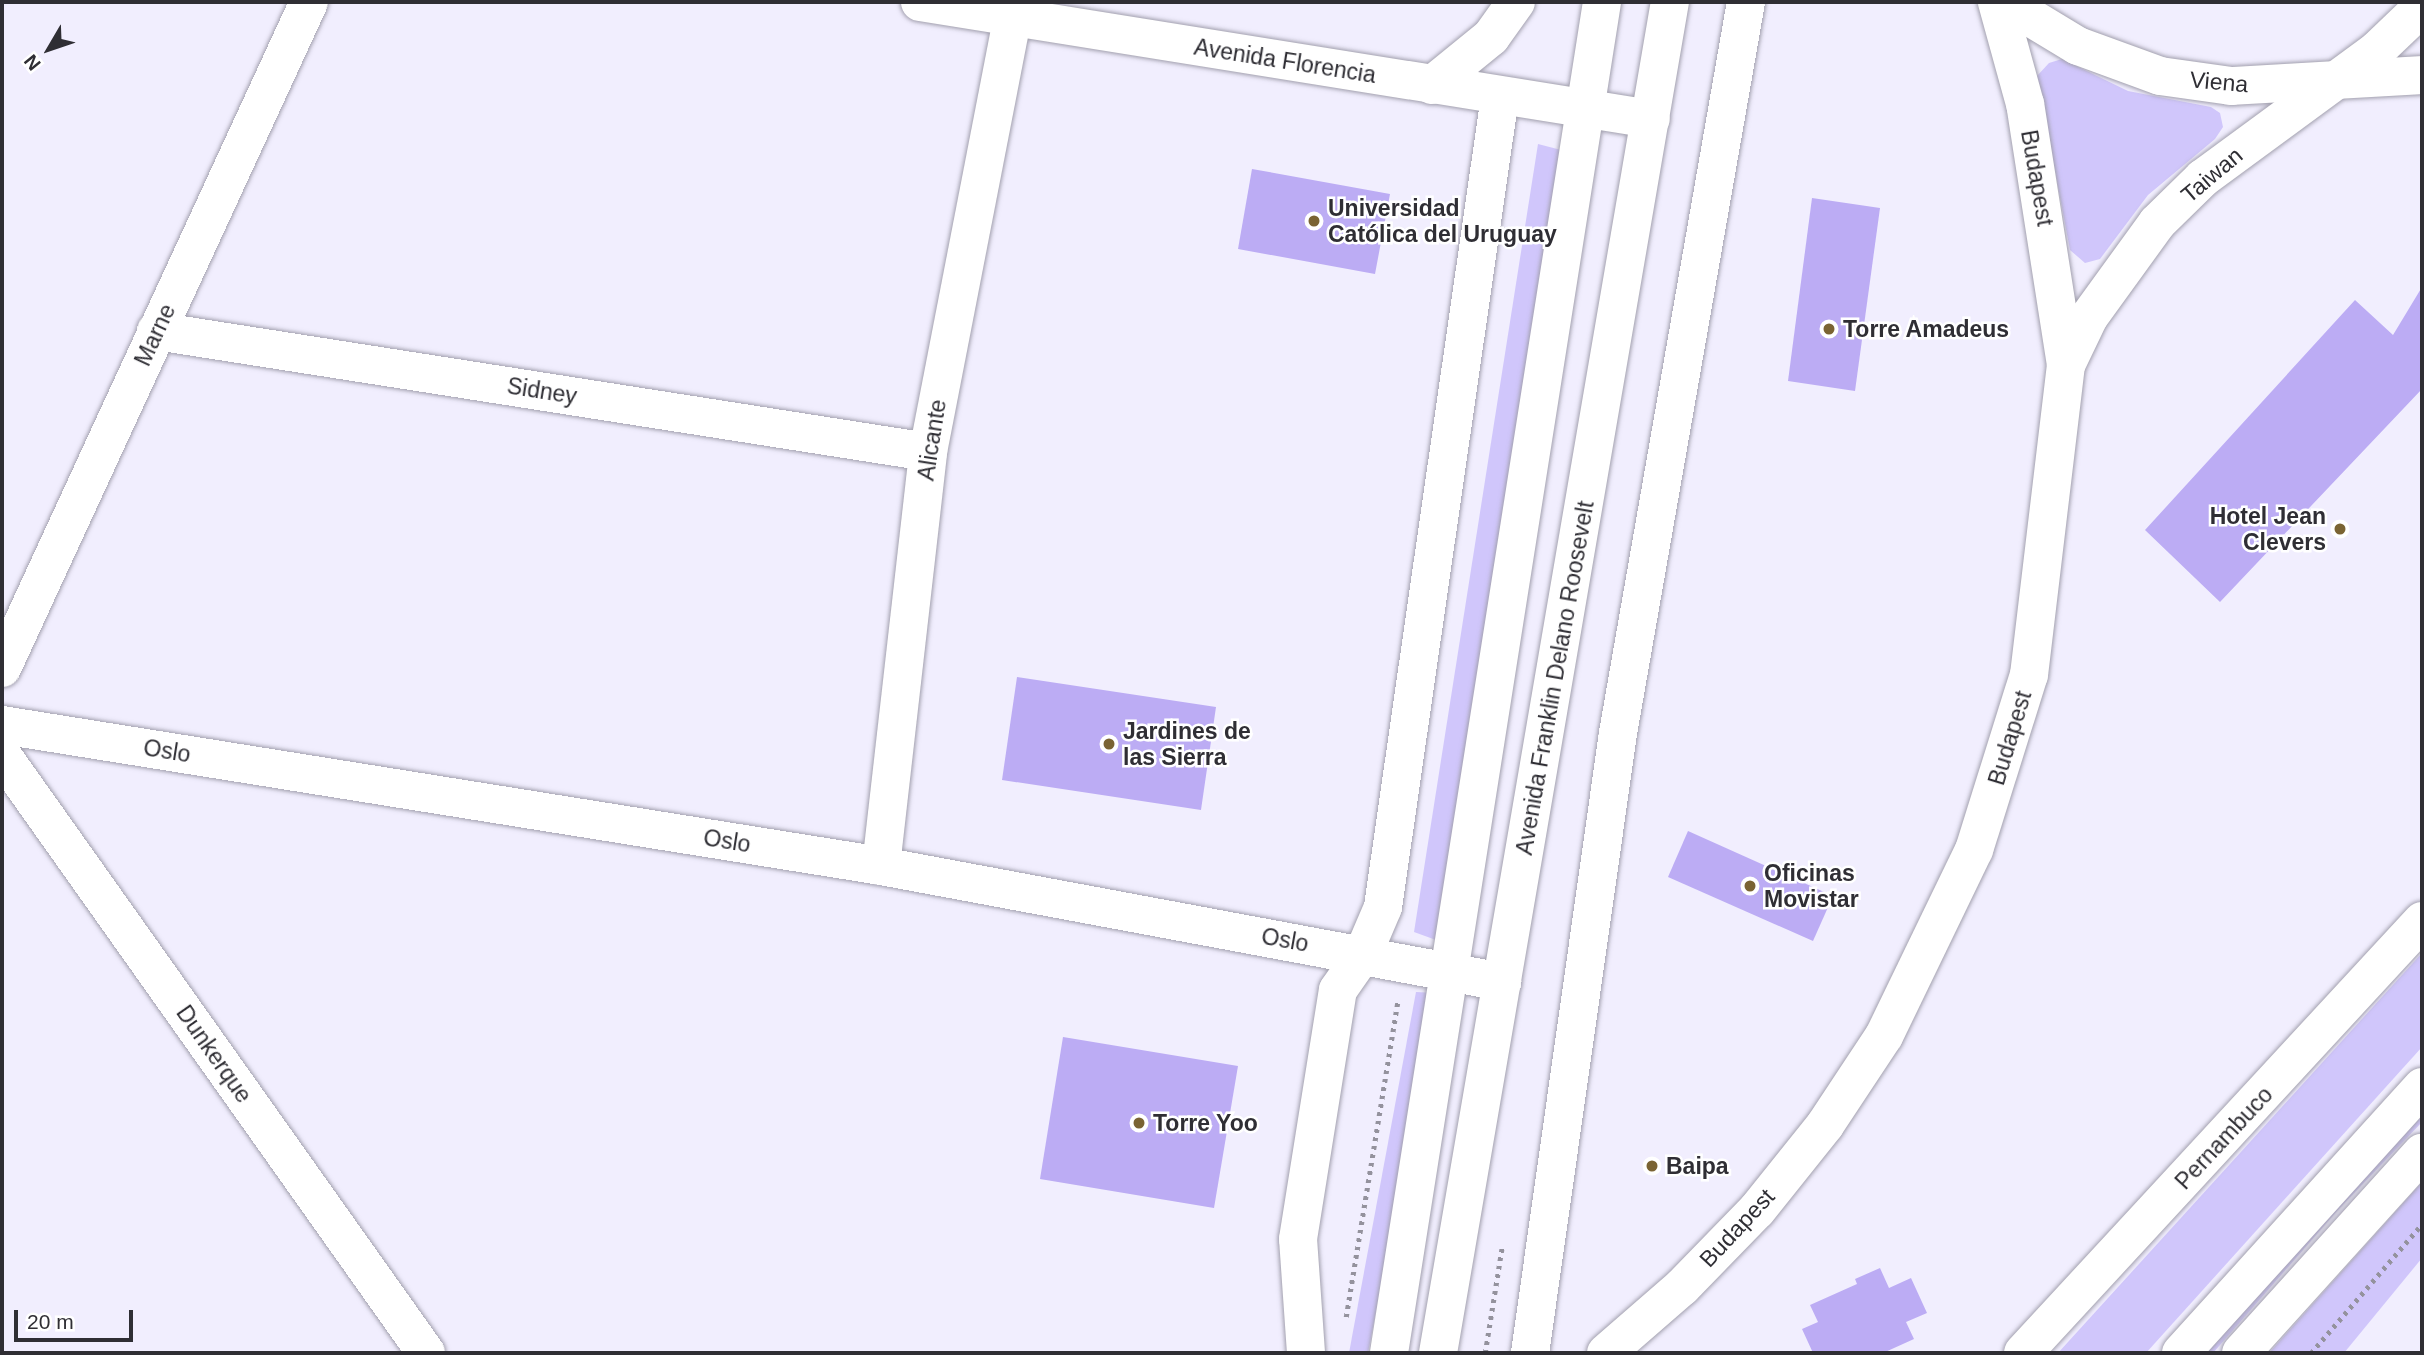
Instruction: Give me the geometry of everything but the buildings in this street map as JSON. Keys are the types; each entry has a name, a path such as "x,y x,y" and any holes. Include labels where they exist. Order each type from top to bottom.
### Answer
{"street":[{"name":"Marne","path":"2,668 309,2"},
{"name":"Avenida Florencia","path":"920,2 1651,119"},
{"path":"1432,85 1491,37 1516,2"},
{"path":"1389,1353 1602,2"},
{"name":"Avenida Franklin Delano Roosevelt","path":"1438,1353 1670,2"},
{"path":"1530,1353 1618,733 1746,2"},
{"name":"Budapest","path":"1606,1353 1682,1287 1765,1200 1825,1125 1884,1036 1930,947 1974,850 2029,675 2066,365 2025,104 1997,2"},
{"name":"Viena","path":"2005,2 2078,46 2160,76 2231,86 2329,84"},
{"path":"2329,84 2376,51 2422,7"},
{"name":"Alicante","path":"881,866 928,452 1012,18"},
{"path":"2329,84 2422,75"},
{"name":"Taiwan","path":"2066,365 2089,317 2157,223 2203,178 2329,84"},
{"path":"1306,1353 1298,1239 1338,990 1363,954 1383,907 1500,96"},
{"name":"Sidney","path":"156,331 928,452"},
{"name":"Oslo","path":"2,725 881,866 1502,982"},
{"name":"Dunkerque","path":"2,755 426,1353"},
{"name":"Pernambuco","path":"2023,1353 2422,921"},
{"path":"2181,1353 2422,1087"},
{"path":"2241,1353 2422,1153"}],"path":[{"path":"2312,1353 2422,1224"}],"shaded area":[{"path":"2062,59 2128,91 2211,107 2220,113 2223,127 2215,139 2148,195 2100,259 2085,263 2070,250 2037,76 2049,63"},
{"path":"1538,144 1565,151 1436,940 1414,932"},
{"path":"2422,953 2422,1047 2146,1353 2058,1353"},
{"path":"1416,992 1437,993 1368,1353 1349,1353"},
{"path":"2422,1116 2422,1122 2337,1211 2213,1353 2207,1353 2334,1208"},
{"path":"2422,1182 2422,1258 2344,1353 2269,1353"}],"place":[{"name":"Universidad Católica del Uruguay","path":"1314,221"},
{"name":"Torre Amadeus","path":"1829,329"},
{"name":"Hotel Jean Clevers","path":"2340,529"},
{"name":"Jardines de las Sierra","path":"1109,744"},
{"name":"Oficinas Movistar","path":"1750,886"},
{"name":"Torre Yoo","path":"1139,1123"},
{"name":"Baipa","path":"1652,1166"}]}
